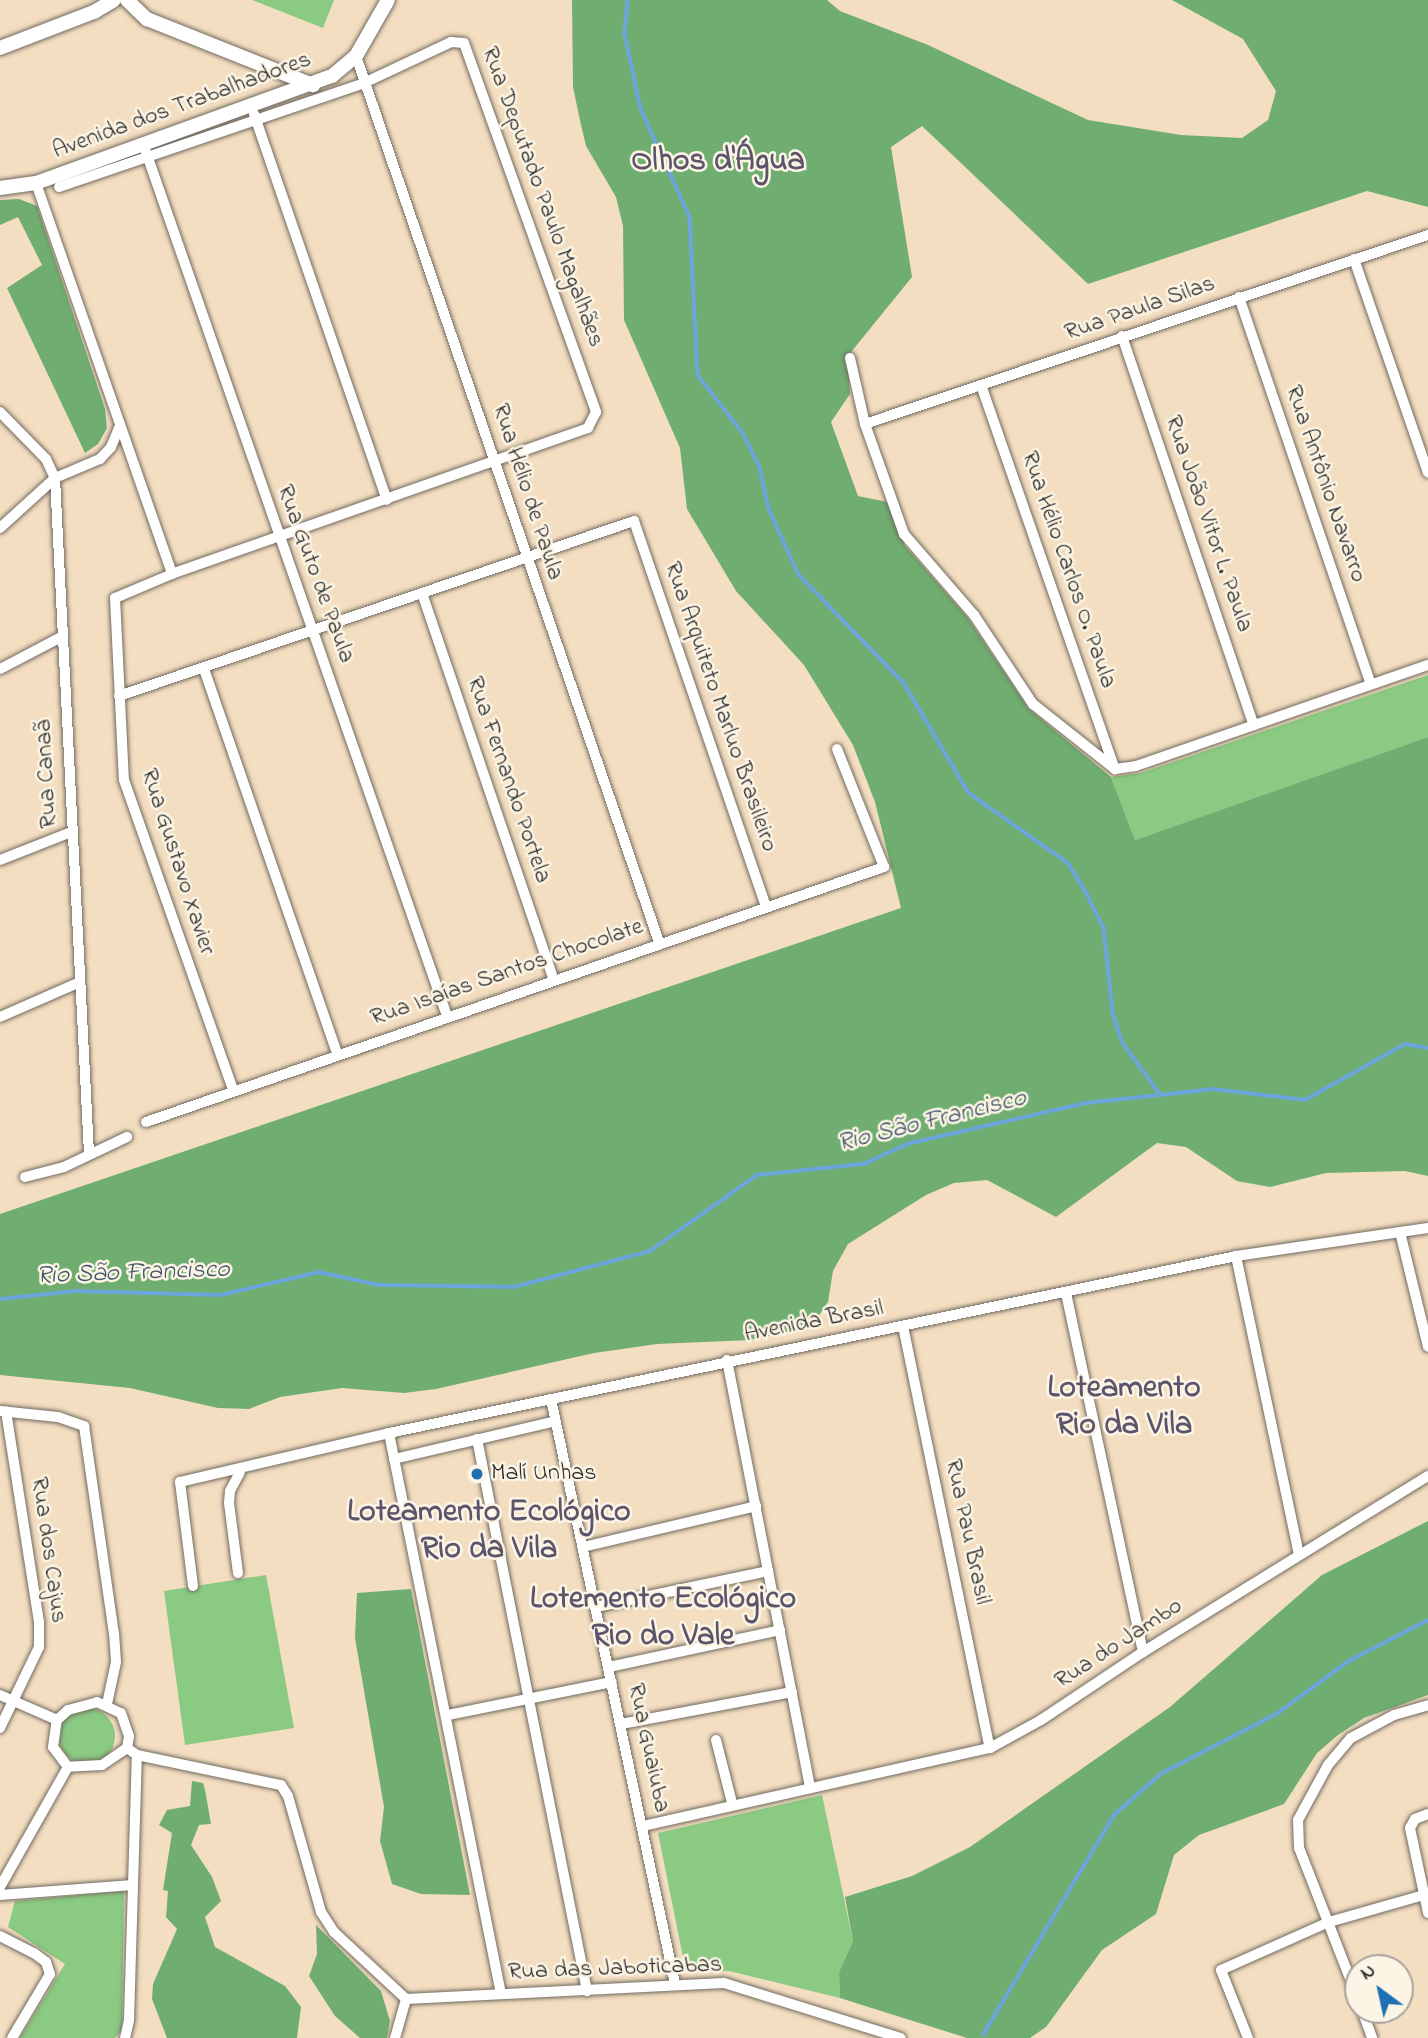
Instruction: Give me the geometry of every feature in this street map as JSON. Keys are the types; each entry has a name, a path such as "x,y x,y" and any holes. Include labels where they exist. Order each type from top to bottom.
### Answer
{"street":[{"path":"0,48 94,12 114,0"},
{"path":"127,0 147,19 313,85"},
{"name":"Avenida dos Trabalhadores","path":"0,188 36,183 146,151 253,113 313,85 356,56 388,0"},
{"name":"Rua Deputado Paulo Magalhães","path":"253,113 364,83 451,43 464,43 469,49 597,418 588,428 496,462"},
{"name":"Rua Hélio de Paula","path":"356,56 659,942"},
{"path":"253,113 387,500"},
{"path":"59,187 146,151"},
{"name":"Rua Guto de Paula","path":"146,151 447,1016"},
{"path":"36,183 172,574 496,462"},
{"name":"Rua Paula Silas","path":"865,424 1428,235"},
{"path":"1354,259 1428,473"},
{"name":"Rua Antônio Navarro","path":"1239,297 1371,684"},
{"name":"Rua João Vitor L. Paula","path":"1122,336 1254,725"},
{"path":"850,358 865,424 899,522 912,545 974,615 1034,704 1115,769 1136,766 1428,665"},
{"name":"Rua Hélio Carlos O. Paula","path":"981,385 1115,769"},
{"path":"0,412 46,459 55,478"},
{"path":"0,528 55,478 100,459 111,447 120,426"},
{"name":"Rua Canaã","path":"55,478 89,1153"},
{"name":"Rua Arquiteto Marluo Brasileiro","path":"526,558 634,521 766,905"},
{"path":"119,696 526,558"},
{"name":"Rua Gustavo Xavier","path":"172,574 116,598 124,780 233,1090"},
{"name":"Rua Fernando Portela","path":"422,593 554,980"},
{"path":"0,669 63,636"},
{"path":"204,669 337,1054"},
{"name":"Rua Isaías Santos Chocolate","path":"146,1122 766,905 884,867 837,749"},
{"path":"0,860 71,832"},
{"path":"0,1017 80,982"},
{"path":"25,1177 64,1167 127,1137"},
{"name":"Avenida Brasil","path":"192,1586 180,1482 240,1472 251,1465 388,1433 727,1360 1066,1293 1236,1255 1428,1228"},
{"path":"1400,1232 1428,1347"},
{"path":"1236,1255 1299,1554"},
{"path":"1066,1293 1143,1651"},
{"name":"Rua Pau Brasil","path":"902,1326 990,1748"},
{"path":"727,1360 810,1788"},
{"name":"Rua Guaiuba","path":"551,1399 675,1984"},
{"path":"3,1411 72,1419 84,1426 117,1662 107,1704"},
{"name":"Rua dos Cajus","path":"0,1728 39,1647 39,1622 3,1411"},
{"path":"394,1459 556,1422"},
{"path":"388,1433 448,1715 501,1994"},
{"path":"477,1439 531,1699 587,1991"},
{"path":"238,1573 229,1503 230,1491 240,1472"},
{"name":"Rua do Jambo","path":"643,1826 732,1803 990,1748 1041,1720 1143,1651 1428,1476"},
{"path":"583,1546 755,1506"},
{"path":"596,1607 768,1571"},
{"path":"609,1667 780,1630"},
{"path":"448,1715 612,1682"},
{"path":"621,1724 792,1692"},
{"path":"0,1695 57,1720"},
{"path":"68,1767 53,1747 57,1720 82,1703 107,1704 126,1724 132,1751 133,1885 125,2038"},
{"path":"1344,1962 1299,1848 1298,1820 1328,1765 1351,1738 1394,1716 1428,1705"},
{"path":"716,1740 732,1803"},
{"path":"68,1767 102,1765 132,1751 281,1785 288,1796 321,1912 334,1932 406,1999 395,2038"},
{"path":"0,1887 68,1767"},
{"path":"1428,1814 1412,1822 1411,1837 1428,1913"},
{"path":"0,1895 133,1885"},
{"path":"1248,2038 1220,1970 1329,1922 1424,1895"},
{"path":"0,1937 34,1953 46,1962 50,1974 12,2038"},
{"name":"Rua das Jaboticabas","path":"406,1999 675,1984 747,1987 901,2038"}],"green space":[{"path":"252,0 334,0 323,28"},
{"path":"572,0 827,0 840,11 928,45 1088,120 1181,135 1242,138 1268,120 1276,91 1243,39 1172,0 1428,0 1428,207 1367,191 1088,284 922,126 891,147 912,277 847,357 850,394 831,422 858,496 887,502 905,546 967,617 1029,709 1111,777 1135,840 1428,737 1428,1176 1405,1171 1326,1173 1270,1187 1237,1181 1186,1147 1157,1143 1056,1217 987,1180 954,1183 926,1195 848,1244 833,1271 828,1302 812,1326 750,1340 657,1344 594,1353 436,1389 404,1393 342,1388 280,1397 249,1409 218,1408 130,1388 0,1375 0,1214 901,908 875,802 853,745 804,665 736,591 687,509 680,448 624,320 623,226 616,197 586,146 579,116 573,87"},
{"path":"19,199 37,206 105,409 107,428 98,444 85,453 7,288 42,265 18,217 0,225 0,200"},
{"path":"1428,675 1428,737 1135,840 1111,777 1141,773"},
{"path":"1428,1521 1428,1695 1364,1718 1338,1735 1317,1753 1284,1804 1199,1835 1174,1855 1156,1914 1102,1950 1046,2027 1030,2038 967,2038 840,1998 839,1972 853,1941 845,1897 912,1876 970,1847 1170,1707 1322,1575"},
{"path":"266,1575 294,1728 185,1745 164,1591"},
{"path":"411,1589 470,1895 421,1894 392,1884 380,1841 384,1807 355,1638 357,1593"},
{"path":"87,1708 98,1710 107,1716 113,1725 113,1747 107,1756 98,1762 87,1764 76,1762 67,1756 61,1747 59,1736 61,1725 67,1716 76,1710"},
{"path":"192,1781 203,1783 211,1824 199,1825 191,1845 212,1877 221,1901 205,1917 215,1947 285,1986 301,2007 297,2038 167,2038 152,1999 153,1984 177,1929 166,1917 168,1891 163,1890 172,1833 159,1825 167,1810 190,1806"},
{"path":"822,1795 853,1941 839,1972 840,1998 729,1971 686,1972 658,1833"},
{"path":"124,1891 122,2030 115,2038 20,2038 65,1964 8,1927 15,1901"},
{"path":"316,1925 381,1991 390,2021 387,2038 360,2038 335,2016 309,1976 317,1954"}],"waterway":[{"path":"628,0 625,34 641,109 690,217 698,375 743,433 760,468 769,509 799,575 904,683 969,793 1068,863 1104,928 1113,1012 1122,1042 1161,1095"},
{"name":"Rio São Francisco","path":"0,1299 75,1291 221,1295 319,1272 379,1285 514,1287 650,1251 757,1175 864,1164 907,1144 1086,1103 1213,1089 1305,1100 1405,1044 1428,1048"},
{"path":"983,2035 1114,1815 1162,1773 1278,1713 1349,1661 1428,1620"}],"place":[{"name":"Malí Unhas","path":"477,1474"}],"district":[{"name":"Olhos d'Água","path":"718,162"},
{"name":"Loteamento Rio da Vila","path":"1124,1408"},
{"name":"Loteamento Ecológico Rio da Vila","path":"489,1532"},
{"name":"Lotemento Ecológico Rio do Vale","path":"663,1620"}]}
